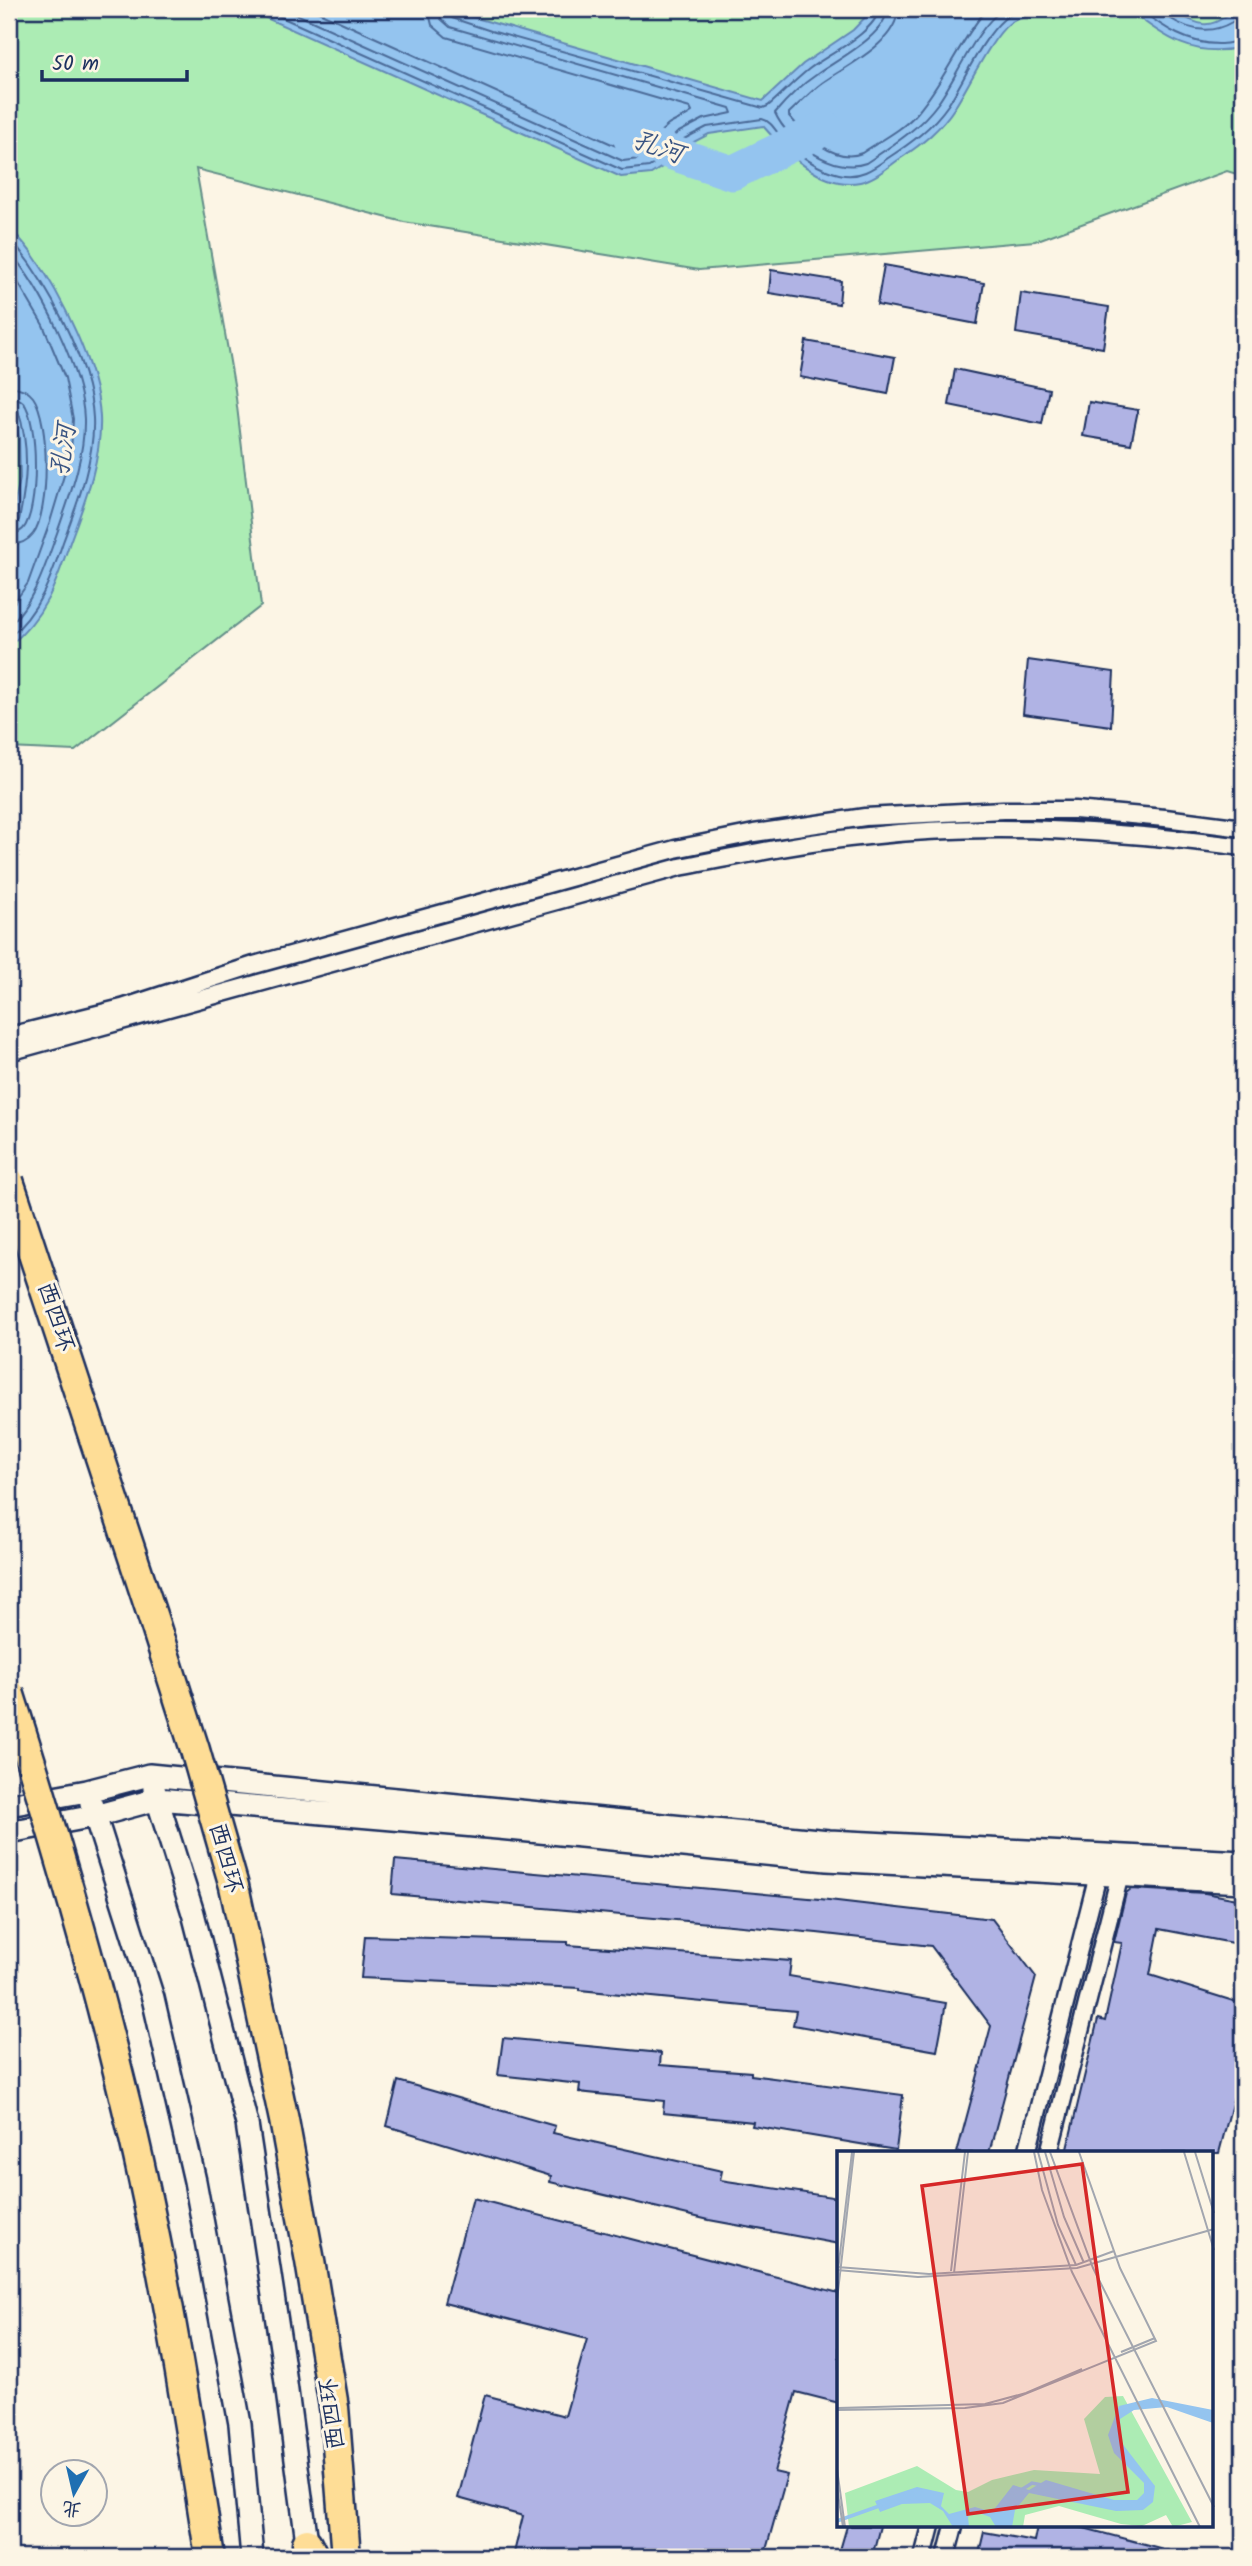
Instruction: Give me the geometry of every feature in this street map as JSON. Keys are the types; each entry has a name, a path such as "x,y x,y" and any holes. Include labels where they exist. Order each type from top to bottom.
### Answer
{"highway":[{"name":"西四环","path":"9,1181 153,1618 234,1886 284,2120 310,2261 334,2407 346,2557"},
{"path":"9,1692 67,1885 122,2084 174,2334 210,2557"}],"street":[{"path":"9,1036 122,1008 254,965 649,856 754,832 865,817 1003,810 1074,810 1243,828"},
{"path":"9,1052 680,867 757,852 867,836 1003,829 1074,830 1243,847"},
{"path":"149,1775 193,1913 247,2124 310,2553"},
{"path":"9,1805 87,1791 149,1775 829,1841 1100,1864"},
{"path":"87,1791 153,1998 195,2181 240,2424 252,2557"},
{"path":"9,1832 95,1816 158,1799 827,1860 1122,1865 1243,1861"},
{"path":"1028,2151 1100,1864"},
{"path":"1122,1865 1243,1882"},
{"path":"1050,2151 1122,1865"},
{"path":"923,2557 930,2528"},
{"path":"946,2557 953,2528"}],"green space":[{"path":"9,9 1243,9 1243,176 1227,171 1035,241 699,270 404,222 196,169 235,390 261,606 75,751 9,748"}],"water":[{"path":"246,9 445,9 763,101 803,64 853,30 873,9 1058,9 1057,16 1027,17 1010,23 981,62 950,115 937,129 876,175 860,182 846,183 831,180 805,166 763,126 709,134 684,147 670,162 651,174 621,177"},
{"path":"1128,9 1167,9 1193,21 1209,24 1243,9 1243,47 1226,50 1195,48 1154,29"},
{"path":"9,226 44,271 76,333 93,377 98,398 100,433 91,481 60,572 48,599 32,623 9,646 9,528 20,479 19,438 9,401"}],"building":[{"path":"884,265 984,283 977,324 877,305"},
{"path":"771,270 841,281 839,304 769,293"},
{"path":"1021,293 1109,307 1103,348 1016,333"},
{"path":"806,341 895,357 888,394 800,377"},
{"path":"955,369 1049,389 1042,424 949,405"},
{"path":"1089,402 1138,410 1131,444 1083,436"},
{"path":"1028,660 1114,672 1111,726 1023,714"},
{"path":"395,1860 820,1899 992,1919 1036,1977 990,2151 958,2151 991,2026 931,1946 392,1894"},
{"path":"1131,1889 1205,1893 1243,1900 1243,1945 1159,1929 1150,1975 1243,2004 1243,2062 1219,2153 1066,2151 1098,2019 1105,2021 1122,1943 1114,1942 1126,1893"},
{"path":"365,1936 568,1942 568,1945 791,1961 789,1976 946,2003 937,2051 793,2025 796,2011 580,1988 361,1978"},
{"path":"503,2038 661,2053 660,2065 751,2072 751,2075 903,2095 896,2150 752,2126 753,2122 663,2113 664,2101 579,2092 580,2084 498,2075"},
{"path":"398,2081 555,2126 553,2133 722,2171 720,2180 837,2198 837,2244 709,2220 550,2182 551,2176 387,2126"},
{"path":"473,2198 837,2292 837,2402 796,2392 774,2472 787,2475 764,2557 513,2557 523,2516 458,2498 485,2395 565,2416 587,2339 444,2303"},
{"path":"846,2528 879,2528 872,2557 838,2557"},
{"path":"1037,2528 1084,2528 1175,2552 1174,2557 978,2557 984,2532 1034,2541"}],"waterway":[{"name":"孔河","path":"631,139 732,173 825,128"}]}
